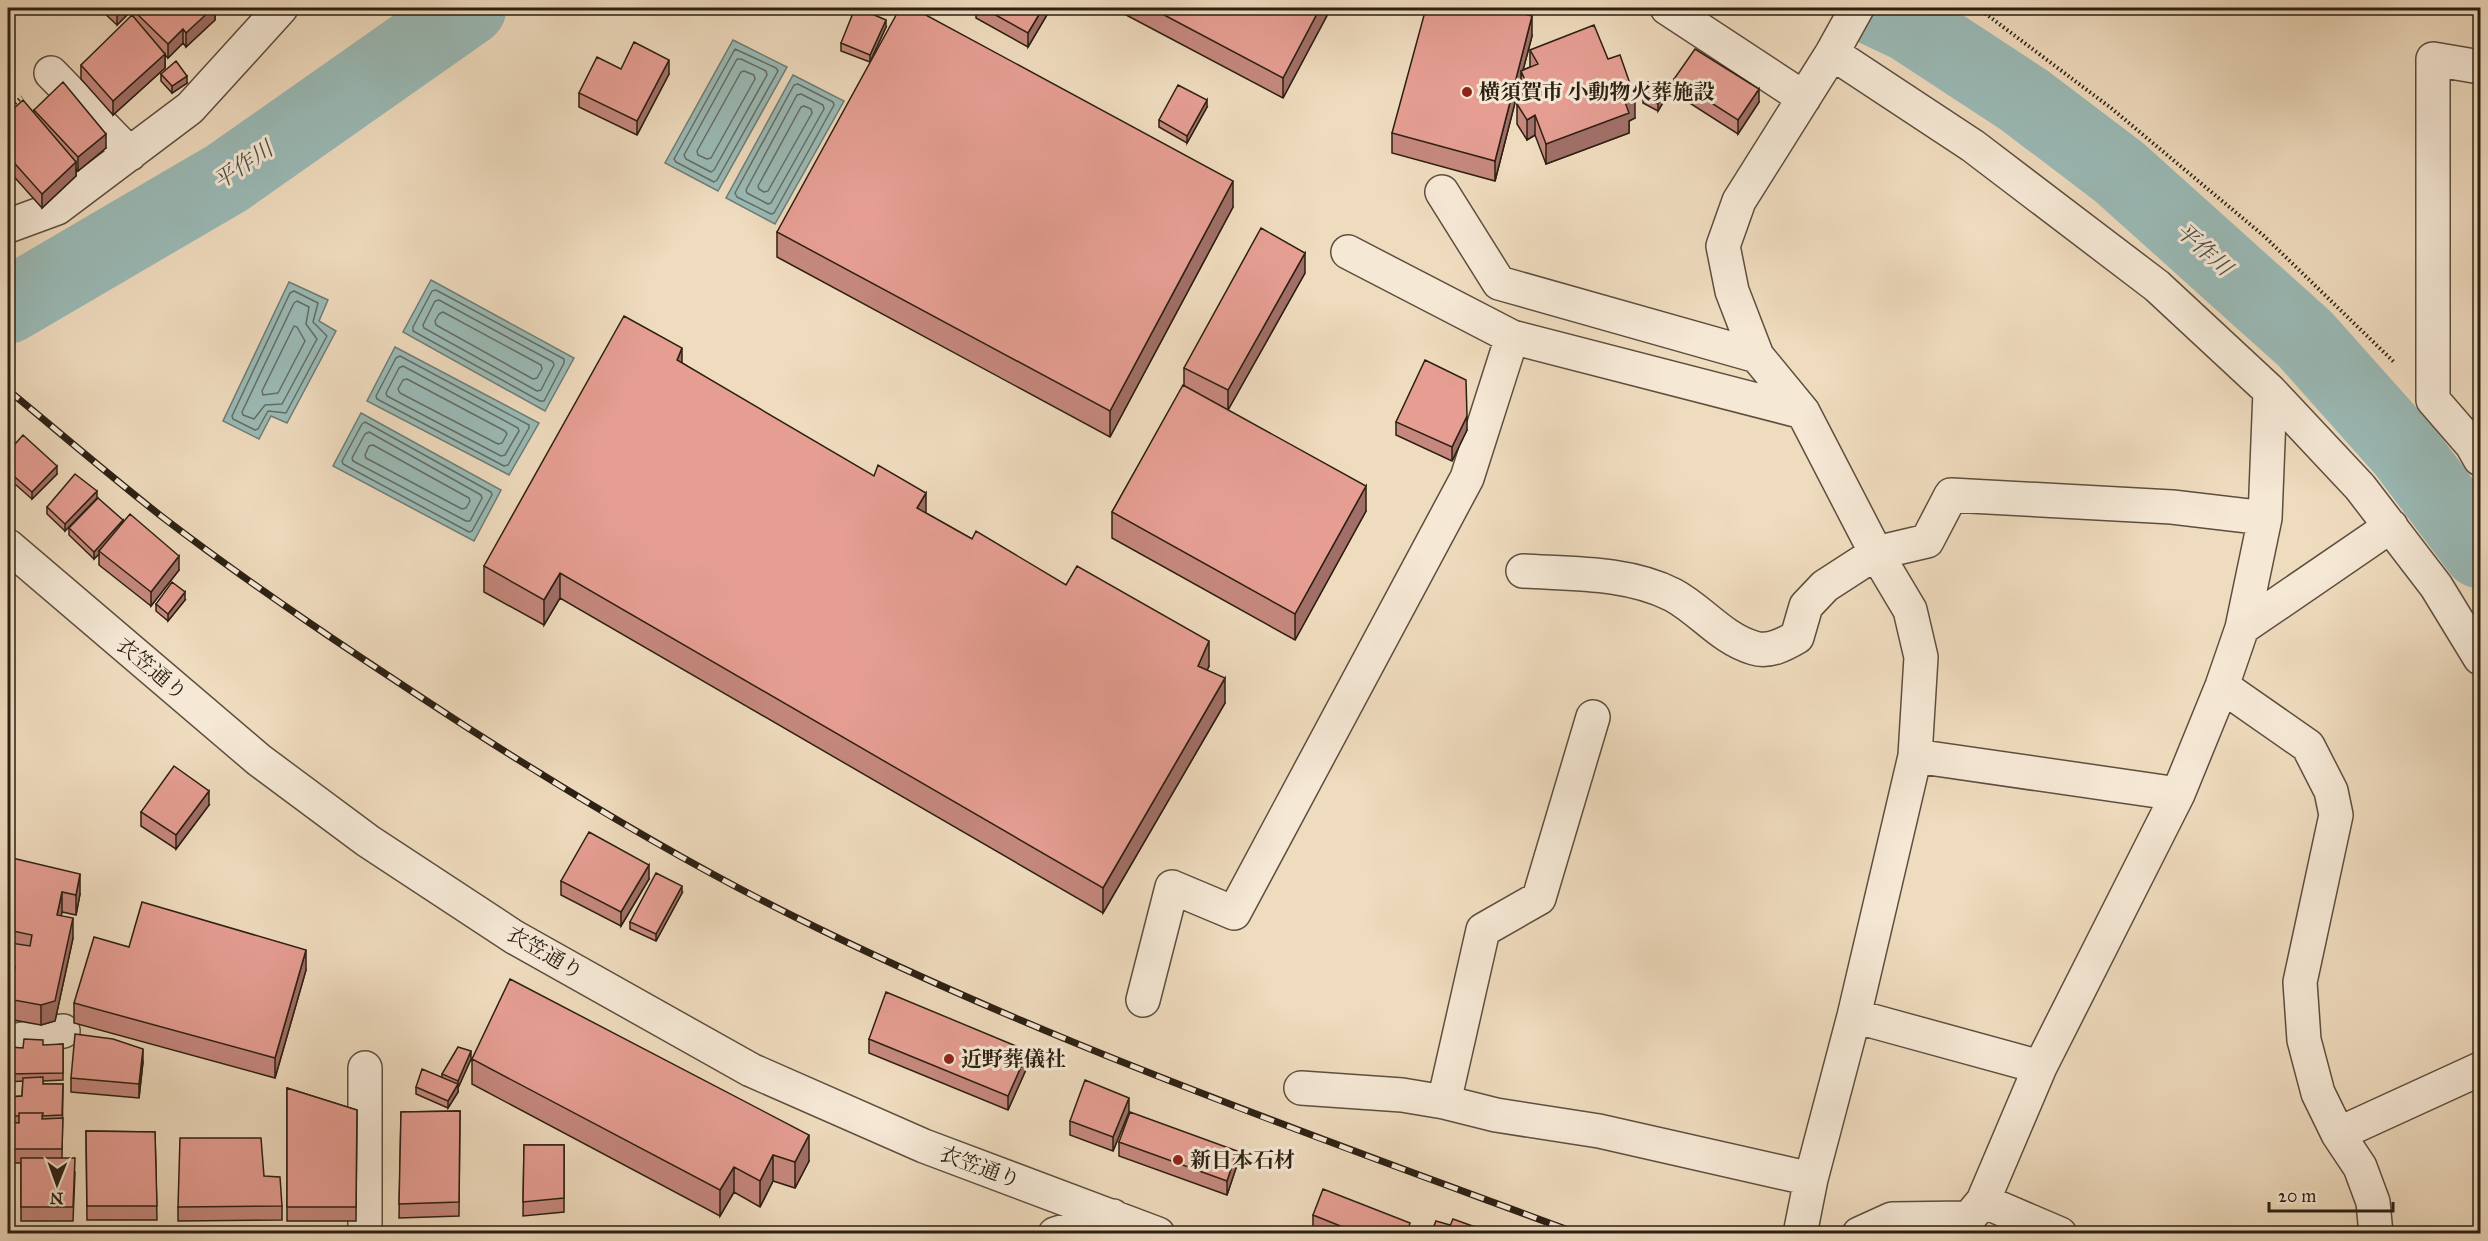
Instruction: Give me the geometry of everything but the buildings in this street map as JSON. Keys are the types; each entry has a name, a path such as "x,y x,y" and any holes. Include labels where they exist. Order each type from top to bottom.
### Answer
{"street":[{"path":"8,226 57,208 190,108 281,8"},
{"path":"1667,8 1804,98"},
{"path":"1800,1233 1811,1179 1854,1016 1915,756 1921,657 1910,610 1876,553 1803,412 1757,356 1732,291 1723,246 1739,201 1832,53 1857,8"},
{"path":"1832,53 1973,146 2157,286 2270,391 2360,487 2391,526 2436,586 2481,658"},
{"path":"2480,457 2433,400 2433,59 2481,67"},
{"path":"51,73 130,154"},
{"path":"1442,192 1499,283 1757,356"},
{"path":"1348,252 1512,337 1803,412"},
{"path":"1143,1000 1172,887 1234,913 1467,478 1512,337"},
{"path":"1858,1233 1892,1220 1970,1218 1983,1201 2040,1067 2178,794 2222,686 2242,628 2265,518 2270,391"},
{"path":"1523,571 1626,579 1672,595 1722,632 1755,649 1780,647 1797,637 1806,606 1825,586 1876,553 1927,542 1951,495 2172,507 2265,518"},
{"path":"2242,628 2391,526"},
{"name":"衣笠通り","path":"8,546 259,760 368,841 514,937 751,1070 924,1146 1158,1233"},
{"path":"2222,686 2308,747 2331,791 2336,815 2300,982 2304,1040 2318,1093 2338,1134 2360,1167 2373,1202 2376,1233"},
{"path":"1444,1102 1483,930 1539,898 1593,717"},
{"path":"1915,756 2178,794"},
{"path":"1854,1016 2040,1067"},
{"path":"8,1042 63,1031"},
{"path":"365,1068 365,1233"},
{"path":"2338,1134 2481,1069"},
{"path":"1301,1088 1402,1095 1444,1102 1496,1115 1599,1131 1811,1179"},
{"path":"1983,1201 2060,1233"},
{"path":"1055,1233 1113,1216"}],"path":[{"path":"1978,8 2111,108 2264,236 2433,400"}],"water":[{"path":"733,40 787,67 718,191 665,163"},
{"path":"793,75 844,101 775,224 726,198"},
{"path":"431,280 574,358 545,411 403,332"},
{"path":"289,282 328,300 319,321 336,331 287,423 271,416 259,439 223,421"},
{"path":"395,347 539,423 509,475 367,401"},
{"path":"361,413 501,490 474,541 333,466"}],"waterway":[{"name":"平作川","path":"8,306 227,178 469,8"},
{"name":"平作川","path":"1874,8 1908,24 2024,100 2119,172 2305,339 2404,450 2480,551"}],"railway":[{"path":"8,390 161,516 311,624 465,726 626,826 751,895 889,962 1083,1046 1281,1124 1579,1234"}],"place":[{"name":"横須賀市 小動物火葬施設","path":"1467,92"},
{"name":"近野葬儀社","path":"949,1059"},
{"name":"新日本石材","path":"1178,1160"}]}
